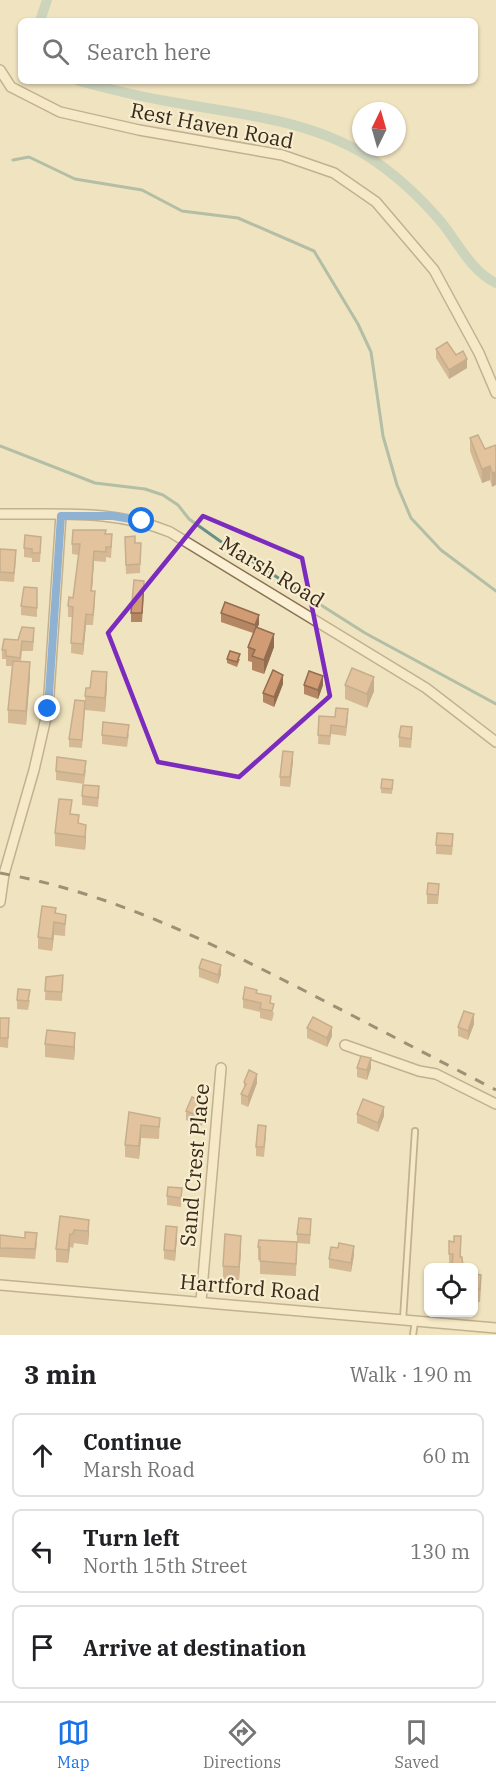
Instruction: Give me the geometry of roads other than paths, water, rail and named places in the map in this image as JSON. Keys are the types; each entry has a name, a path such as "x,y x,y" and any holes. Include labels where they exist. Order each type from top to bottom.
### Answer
{"street":[{"name":"Rest Haven Road","path":"0,70 11,87 60,112 139,130 282,155 334,173 376,202 434,270 479,353 496,393"},
{"name":"Marsh Road","path":"0,514 113,516 142,521 170,532 426,688 496,742"},
{"path":"0,902 4,874 34,770 48,709 61,516"},
{"path":"345,1046 419,1071 436,1074 496,1104"},
{"name":"Sand Crest Place","path":"201,1301 221,1068"},
{"name":"Hartford Road","path":"0,1285 496,1328"}],"lane":[{"path":"404,1320 415,1131"},
{"path":"413,1335 415,1321"}],"waterway":[{"path":"41,18 47,0"},
{"path":"90,84 149,98 271,119 342,142 375,161 406,186 442,223 480,272 496,283"},
{"path":"13,160 29,157 75,179 142,190 182,211 238,218 314,251 358,324 371,352 383,436 397,485 411,518 441,550 496,591"},
{"path":"0,446 95,483 145,489 163,495 178,505 189,519 220,541 365,633 496,704"}],"railway":[{"path":"0,873 81,893 157,920 305,991 496,1090"}]}
